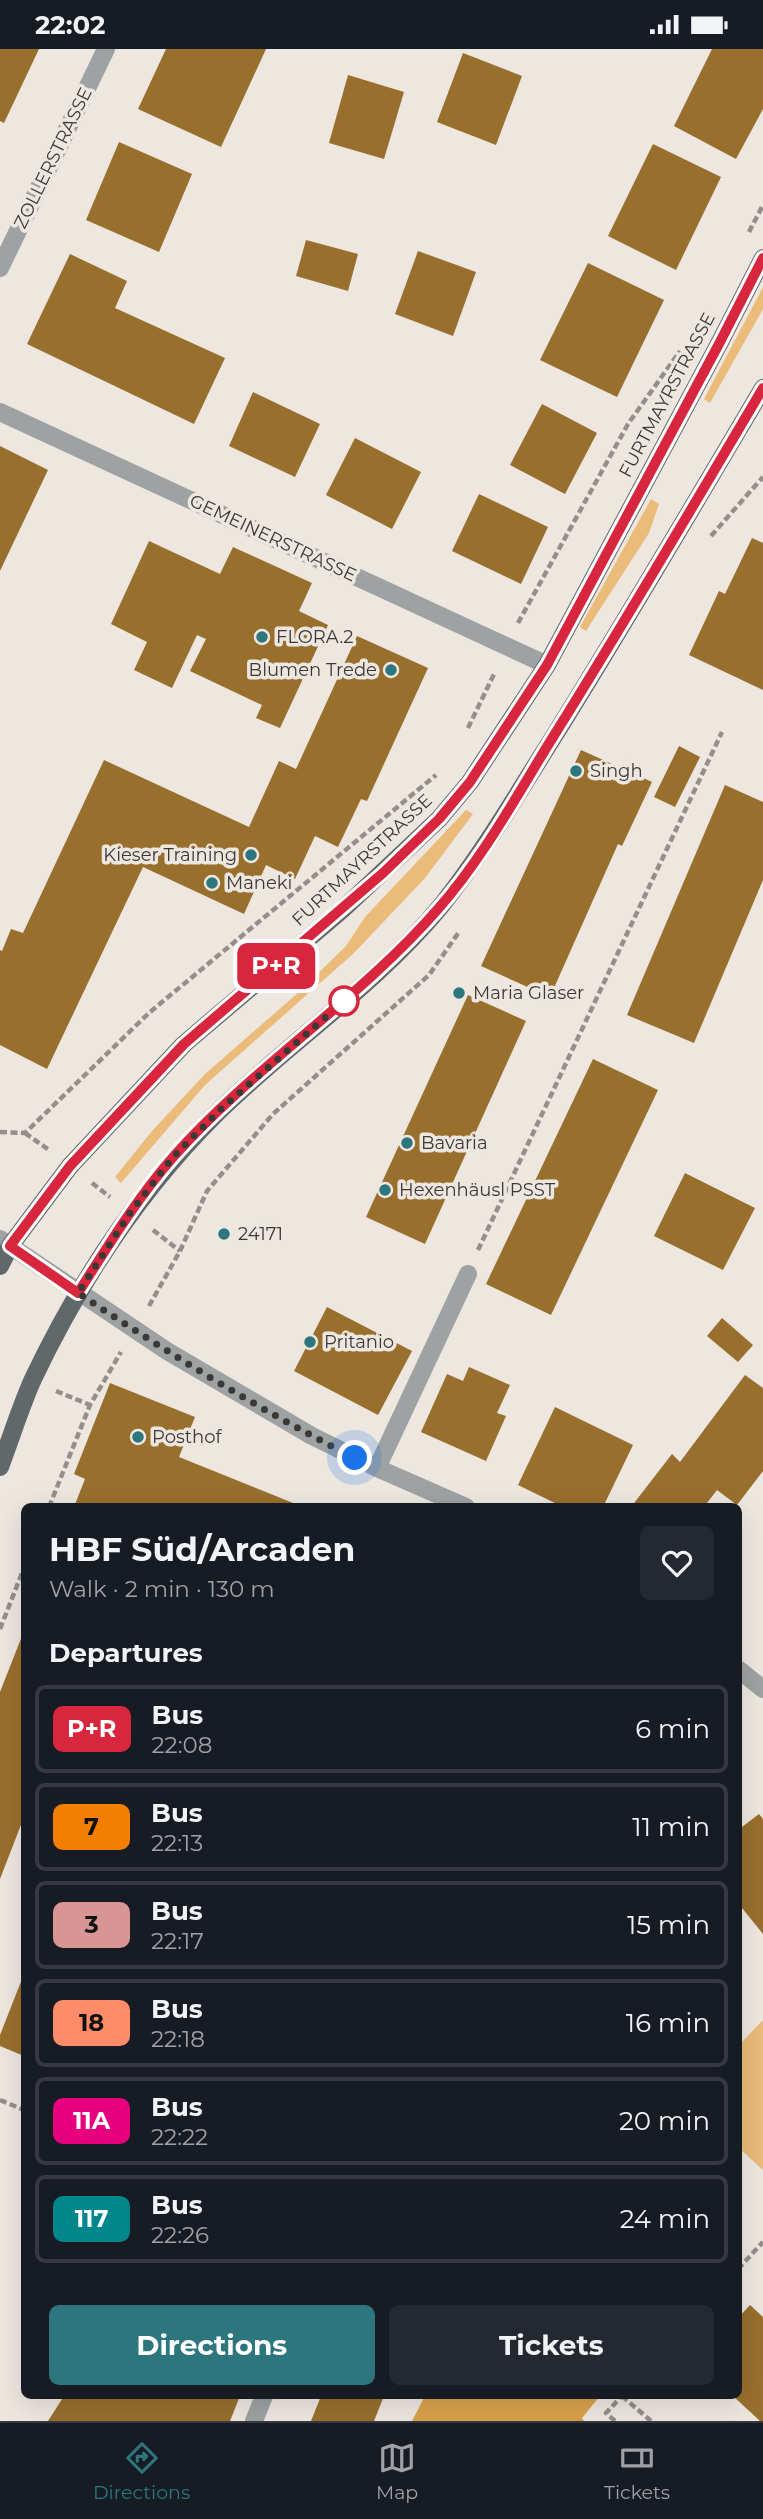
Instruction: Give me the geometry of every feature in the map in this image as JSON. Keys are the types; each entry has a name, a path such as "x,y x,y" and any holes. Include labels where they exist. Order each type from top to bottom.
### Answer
{"main road":[{"name":"FURTMAYRSTRASSE","path":"0,1266 5,1243 70,1166 184,1044 342,910 439,819 470,782 547,665 763,258"},
{"path":"0,1467 32,1382 78,1293 130,1213 173,1157 222,1108 388,960 439,909 475,862 595,670 763,388"}],"street":[{"name":"ZOLLERSTRASSE","path":"0,268 106,49"},
{"name":"GEMEINERSTRASSE","path":"0,412 547,665"},
{"path":"5,1243 167,1351 312,1436 457,1503"},
{"path":"377,1468 468,1274"},
{"path":"742,1672 763,1689"},
{"path":"254,2421 263,2399"}],"path":[{"path":"745,240 763,205"},
{"path":"463,737 525,608 546,576 628,424 680,350"},
{"path":"468,1274 722,732"},
{"path":"25,1133 150,1012 442,769"},
{"path":"363,1023 369,1029"},
{"path":"0,1132 25,1133 180,1251"},
{"path":"51,1503 90,1405 109,1373"},
{"path":"0,1629 21,1576"},
{"path":"0,2100 21,2109"},
{"path":"742,2265 763,2242"},
{"path":"615,2421 606,2413 619,2399"},
{"path":"625,2399 651,2421"}],"shaded area":[{"path":"763,287 763,309 710,403 704,399"},
{"path":"651,499 659,504 649,533 586,631 580,627"},
{"path":"466,810 473,814 425,878 354,953 205,1085 121,1183 115,1177 152,1131 205,1074 299,992 346,946 365,917"},
{"path":"763,2020 763,2170 742,2151 742,2042"},
{"path":"423,2399 598,2399 582,2418 584,2421 412,2421"}],"building":[{"path":"0,49 39,49 4,123 0,121"},
{"path":"166,49 266,49 221,147 138,109"},
{"path":"712,49 763,49 763,109 736,159 674,126"},
{"path":"463,53 522,76 496,145 437,122"},
{"path":"348,75 404,92 384,159 329,143"},
{"path":"119,142 192,174 159,252 86,220"},
{"path":"653,144 721,177 676,270 608,236"},
{"path":"306,240 358,254 348,291 296,276"},
{"path":"418,251 476,272 453,336 395,314"},
{"path":"70,254 127,281 115,308 225,358 194,424 27,344"},
{"path":"588,263 664,300 617,397 540,360"},
{"path":"253,392 320,424 295,477 229,446"},
{"path":"542,404 597,433 565,494 510,465"},
{"path":"355,438 421,472 392,529 326,495"},
{"path":"0,446 48,470 0,571"},
{"path":"479,494 548,527 521,584 452,551"},
{"path":"752,538 763,543 763,690 689,655 719,591 725,594"},
{"name":"FLORA.2","path":"149,541 220,574 233,547 312,583 299,611 328,625 280,728 256,718 262,705 190,671 206,639 197,635 172,688 134,670 147,642 111,624"},
{"path":"357,636 428,668 367,801 361,799 338,847 315,836 295,879 266,865 244,914 143,867 47,1069 0,1045 0,950 2,951 11,929 23,933 104,760 249,827 279,761 296,769"},
{"path":"679,746 700,757 675,807 654,797"},
{"path":"581,750 652,782 622,846 618,844 550,997 481,966"},
{"path":"725,785 763,802 763,880 694,1043 627,1015"},
{"path":"468,995 526,1021 425,1244 366,1217"},
{"path":"593,1059 658,1090 551,1315 486,1284"},
{"path":"685,1173 755,1208 723,1270 654,1236"},
{"path":"327,1307 412,1351 378,1415 294,1371"},
{"path":"722,1318 753,1345 738,1362 707,1336"},
{"path":"469,1367 510,1385 497,1413 506,1416 486,1461 421,1432 447,1374 463,1381"},
{"path":"745,1375 763,1388 763,1471 739,1503 734,1503 717,1490 707,1503 634,1503 672,1454 680,1462"},
{"name":"Posthof","path":"110,1383 195,1417 179,1457 293,1503 76,1503 85,1479 74,1474"},
{"path":"555,1407 633,1445 605,1503 555,1503 518,1485"},
{"path":"21,1639 21,1825 0,1879 0,1692"},
{"path":"759,1814 763,1819 763,1934 742,1908 742,1827"},
{"path":"21,1982 21,2055 0,2046 0,2035"},
{"path":"750,2305 763,2317 763,2421 736,2399 742,2399 742,2314"},
{"path":"62,2399 239,2399 230,2421 48,2421"},
{"path":"320,2399 383,2399 374,2421 311,2421"}],"bus line":[{"name":"P+R","path":"763,258 547,665 470,782 439,819 383,873 184,1044 70,1166 10,1246 78,1293 130,1213 173,1157 222,1108 388,960 439,909 475,862 595,670 763,388"}],"place":[{"name":"FLORA.2","path":"262,637"},
{"name":"Blumen Trede","path":"391,670"},
{"name":"Singh","path":"576,771"},
{"name":"Kieser Training","path":"251,855"},
{"name":"Maneki","path":"212,883"},
{"name":"Maria Glaser","path":"459,993"},
{"name":"Bavaria","path":"407,1143"},
{"name":"Hexenhäusl PSST","path":"385,1190"},
{"name":"24171","path":"224,1234"},
{"name":"Pritanio","path":"310,1342"},
{"name":"Posthof","path":"138,1437"}],"route":[{"path":"344,1001 222,1108 173,1157 130,1213 78,1293 167,1351 312,1436 355,1458"}]}
